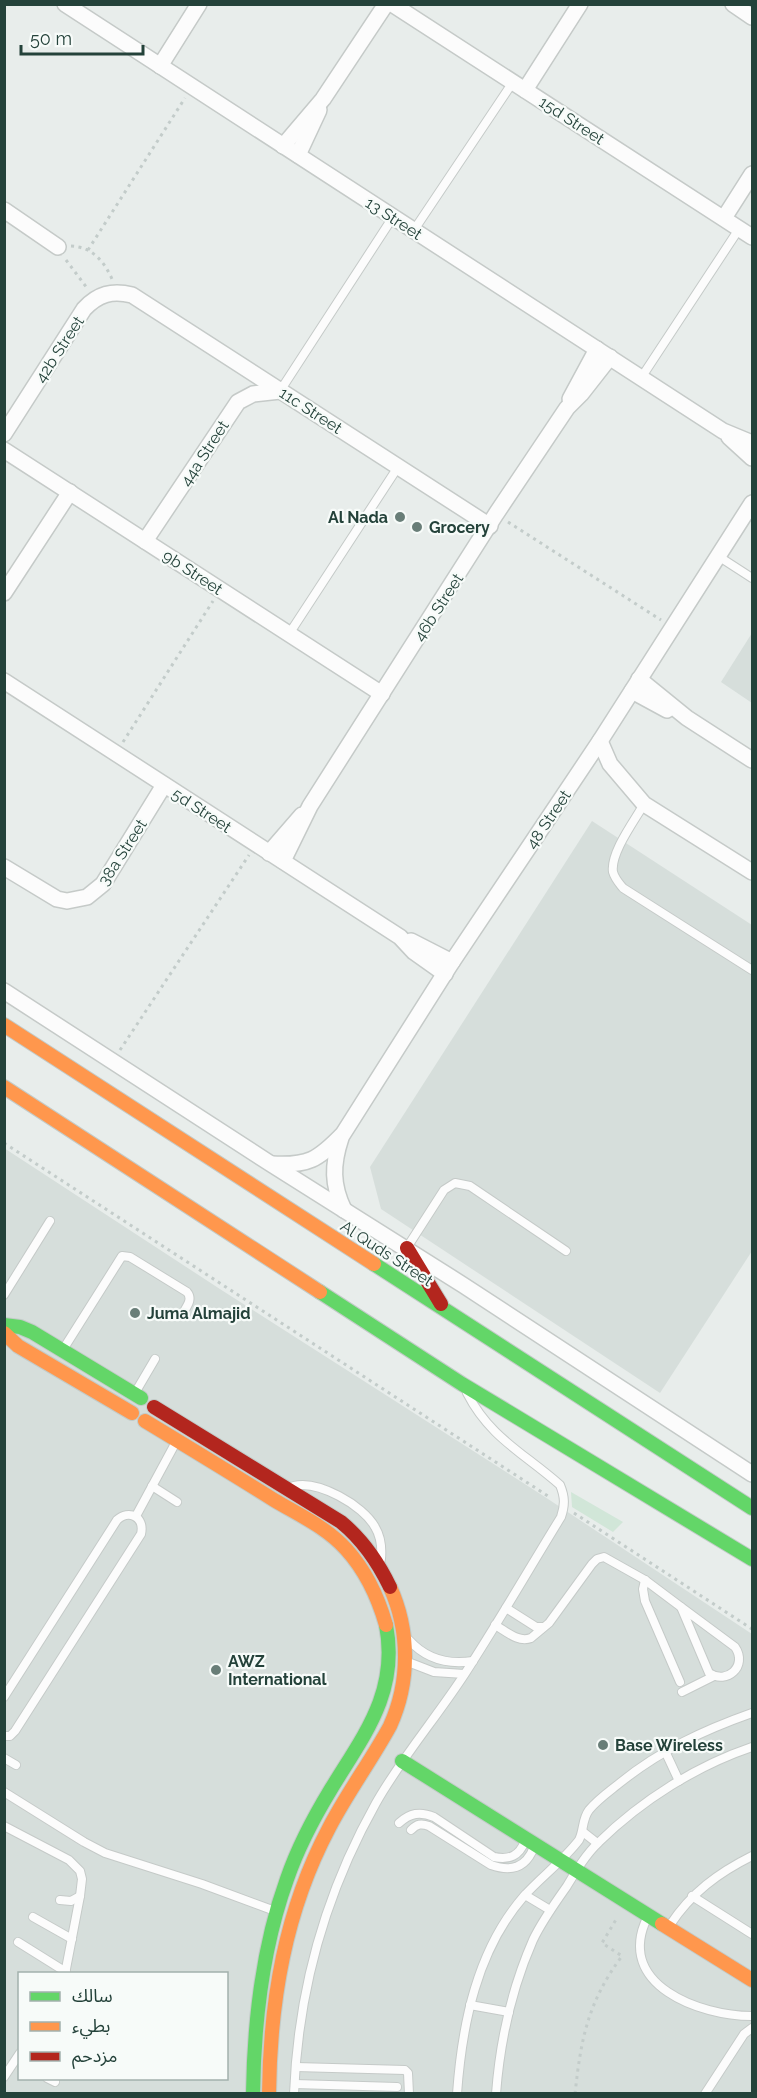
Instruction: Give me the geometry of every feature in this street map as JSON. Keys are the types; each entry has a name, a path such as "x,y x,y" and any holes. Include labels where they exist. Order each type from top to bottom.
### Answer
{"street":[{"name":"13 Street","path":"65,4 723,431 753,458"},
{"path":"160,66 199,4"},
{"path":"283,146 323,99 386,4"},
{"name":"15d Street","path":"392,4 753,237"},
{"path":"519,86 580,4"},
{"path":"733,4 753,17"},
{"path":"298,156 323,99"},
{"path":"724,218 753,174"},
{"path":"4,210 58,246"},
{"name":"42b Street","path":"4,434 84,309 98,297 114,292 132,295"},
{"name":"11c Street","path":"132,295 398,467 493,520"},
{"name":"46b Street","path":"283,861 310,806 567,408 575,388 603,353"},
{"name":"44a Street","path":"145,541 238,402 253,393 280,391"},
{"name":"13 Street","path":"723,431 753,443"},
{"name":"9b Street","path":"4,450 382,694"},
{"path":"4,593 70,492"},
{"name":"48 Street","path":"272,1164 306,1163 319,1156 343,1134 753,503"},
{"name":"5d Street","path":"4,681 400,938 414,952 449,968"},
{"path":"636,685 664,709 687,718 753,760"},
{"path":"600,741 610,764 644,804 753,872"},
{"name":"38a Street","path":"4,867 57,899 67,901 87,897 103,884 165,785"},
{"name":"46b Street","path":"269,853 310,806"},
{"path":"4,992 750,1468"},
{"name":"Al Quds Street","path":"4,1025 753,1508"},
{"path":"4,1087 462,1384 753,1559"},
{"name":"48 Street","path":"343,1134 334,1165 334,1181 337,1196 344,1210"},
{"path":"407,1248 444,1310"},
{"path":"4,1325 26,1329 137,1396"},
{"path":"4,1333 18,1346 132,1413"},
{"path":"154,1407 334,1517 356,1534 380,1567 397,1603 404,1633 404,1684 397,1710 332,1822 303,1884 292,1917 273,2020 269,2094"},
{"path":"145,1421 309,1521 344,1546 359,1564 372,1586 387,1632 387,1681 380,1704 370,1726 316,1814 276,1912 256,2022 253,2094"},
{"path":"177,1441 186,1426"},
{"path":"402,1761 753,1980"}],"lane":[{"path":"414,230 519,86"},
{"path":"280,391 393,217"},
{"path":"641,378 739,229"},
{"path":"289,634 398,467"},
{"path":"718,556 753,579"},
{"path":"644,804 617,852 613,871 616,880 623,888 753,970"},
{"path":"407,1248 444,1190 455,1183 470,1186 566,1251"},
{"path":"4,1295 50,1221"},
{"path":"62,1350 122,1256 130,1257 187,1292 190,1300 183,1313"},
{"path":"137,1396 155,1359"},
{"path":"294,2094 302,2009 313,1956 350,1855 376,1803 506,1608 561,1517 564,1506 564,1495 560,1485 486,1425 462,1384"},
{"path":"136,1516 177,1441"},
{"path":"288,1489 306,1484 316,1486 356,1507 367,1516 380,1539 382,1553 380,1567"},
{"path":"152,1486 177,1502"},
{"path":"4,1697 117,1520 129,1514 136,1516 141,1520 143,1527 141,1534 15,1731 10,1736 4,1736"},
{"path":"495,1625 520,1639 531,1638 545,1626 597,1559 604,1557 610,1559 645,1580 735,1647 739,1653 738,1667 732,1672 723,1677 714,1676 682,1692"},
{"path":"645,1580 643,1589 645,1601 680,1682"},
{"path":"681,1607 705,1668 714,1676"},
{"path":"506,1608 536,1627 545,1626"},
{"path":"404,1633 416,1647 428,1656 456,1663 472,1661"},
{"path":"405,1660 434,1672 464,1674"},
{"path":"456,2094 460,2052 470,2005 482,1968 498,1932 525,1895 573,1848 583,1832 584,1817 590,1809 629,1776 665,1751 717,1725 753,1713"},
{"path":"496,2094 498,2057 509,2012 534,1939 576,1871 597,1843 646,1803 706,1766 753,1747"},
{"path":"665,1751 679,1781"},
{"path":"4,1758 16,1765"},
{"path":"4,1792 105,1853 202,1884 276,1912"},
{"path":"399,1823 406,1816 415,1813 434,1816 494,1857 504,1859 521,1851 530,1842"},
{"path":"411,1830 416,1825 429,1826 501,1869 522,1864 530,1857 530,1842"},
{"path":"4,1826 69,1860 75,1865 82,1879 65,1972"},
{"path":"583,1832 597,1843"},
{"path":"668,1928 692,1896 726,1870 753,1856"},
{"path":"525,1895 550,1910"},
{"path":"60,1900 71,1901 80,1896"},
{"path":"692,1896 753,1934"},
{"path":"648,1916 640,1938 640,1949 642,1961 651,1978 666,1991 701,2008 732,2015 753,2016"},
{"path":"33,1917 72,1939"},
{"path":"18,1941 64,1972"},
{"path":"470,2005 509,2012"},
{"path":"705,2094 744,2034 753,2028"},
{"path":"5,2074 16,2066"},
{"path":"296,2067 405,2070 408,2073 409,2094"},
{"path":"50,2080 55,2082"},
{"path":"295,2085 397,2087"}],"path":[{"path":"88,250 192,87"},
{"path":"58,246 78,246 88,250 106,266 112,279 114,292"},
{"path":"58,246 75,274 98,297"},
{"path":"493,520 673,628"},
{"path":"116,753 220,590"},
{"path":"112,1061 255,845"},
{"path":"4,1143 753,1629"},
{"path":"575,2094 578,2064 593,2003 622,1956 602,1943 621,1910 610,1903 615,1895"}],"shaded area":[{"path":"752,633 752,703 721,682"},
{"path":"592,821 752,925 752,1251 660,1393 381,1209 370,1167"},
{"path":"4,1148 545,1497 752,1634 752,2093 5,2093"}],"green space":[{"path":"571,1492 623,1522 613,1532 572,1507"}],"traffic: fast":[{"path":"374,1264 752,1508"},
{"path":"320,1292 462,1384 752,1559"},
{"path":"4,1325 20,1327 32,1332 141,1398"},
{"path":"253,2094 255,2039 261,1985 278,1905 291,1867 307,1832 376,1712 388,1671 389,1649 386,1625"},
{"path":"402,1761 662,1924"}],"traffic: slow":[{"path":"4,1025 374,1264"},
{"path":"4,1087 320,1292"},
{"path":"4,1333 18,1346 132,1413"},
{"path":"145,1421 330,1534 353,1557 365,1575 375,1594 386,1625"},
{"path":"269,2094 277,1991 283,1957 301,1892 329,1828 390,1726 397,1709 404,1674 404,1639 397,1604 390,1587"},
{"path":"662,1924 752,1980"}],"traffic: jam":[{"path":"407,1248 441,1304"},
{"path":"154,1407 341,1522 369,1552 390,1587"}],"place":[{"name":"Al Nada","path":"400,517"},
{"name":"Grocery","path":"417,527"},
{"name":"Juma Almajid","path":"135,1313"},
{"name":"AWZ International","path":"216,1670"},
{"name":"Base Wireless","path":"603,1745"}]}
